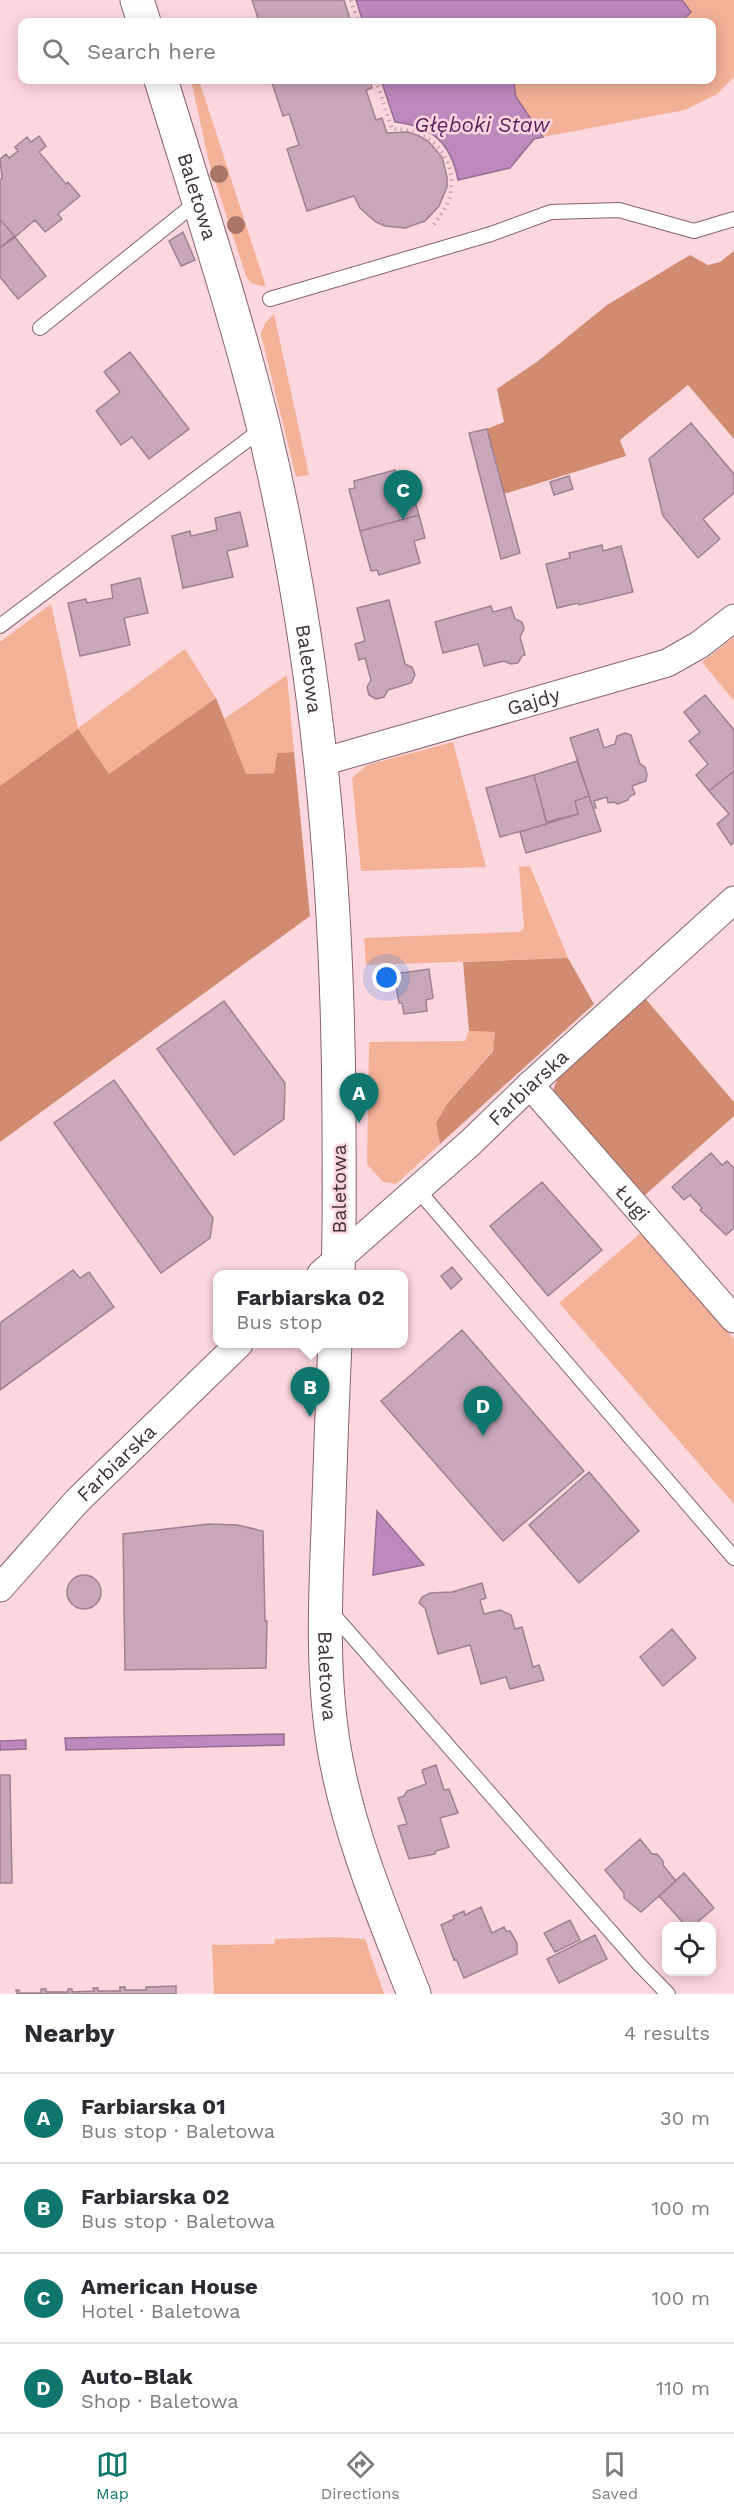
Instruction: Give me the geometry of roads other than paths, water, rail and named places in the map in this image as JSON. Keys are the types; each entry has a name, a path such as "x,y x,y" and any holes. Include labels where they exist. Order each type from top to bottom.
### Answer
{"street":[{"path":"137,0 143,18"},
{"name":"Baletowa","path":"162,84 233,309 264,428 290,553 322,762 330,850 338,1010 333,1269"},
{"name":"Gajdy","path":"322,762 667,663 699,645 734,618"},
{"name":"Farbiarska","path":"333,1269 417,1189 734,900"},
{"name":"Ługi","path":"531,1085 734,1319"},
{"name":"Farbiarska","path":"0,1588 77,1501 235,1348"},
{"name":"Baletowa","path":"335,1348 325,1606 326,1667 334,1750 361,1849 414,1994"}],"lane":[{"path":"40,328 199,201"},
{"path":"270,299 491,234 551,212 619,210 694,231 734,219"},
{"path":"0,626 264,428"},
{"path":"417,1189 734,1558"},
{"path":"325,1606 624,1947 668,1994"}],"water":[{"path":"356,0 682,0 691,12 685,18 362,18"},
{"name":"Głęboki Staw","path":"382,84 514,84 516,97 543,137 534,139 510,168 458,180 450,156 438,139 419,128 395,122"},
{"path":"377,1511 424,1565 373,1575"},
{"path":"284,1734 284,1745 66,1750 65,1738"},
{"path":"26,1740 26,1749 0,1750 0,1741"}],"place":[{"name":"American House","path":"403,520"},
{"name":"Farbiarska 01","path":"359,1123"},
{"name":"Farbiarska 02","path":"310,1417"},
{"name":"Auto-Blak","path":"483,1436"}]}
